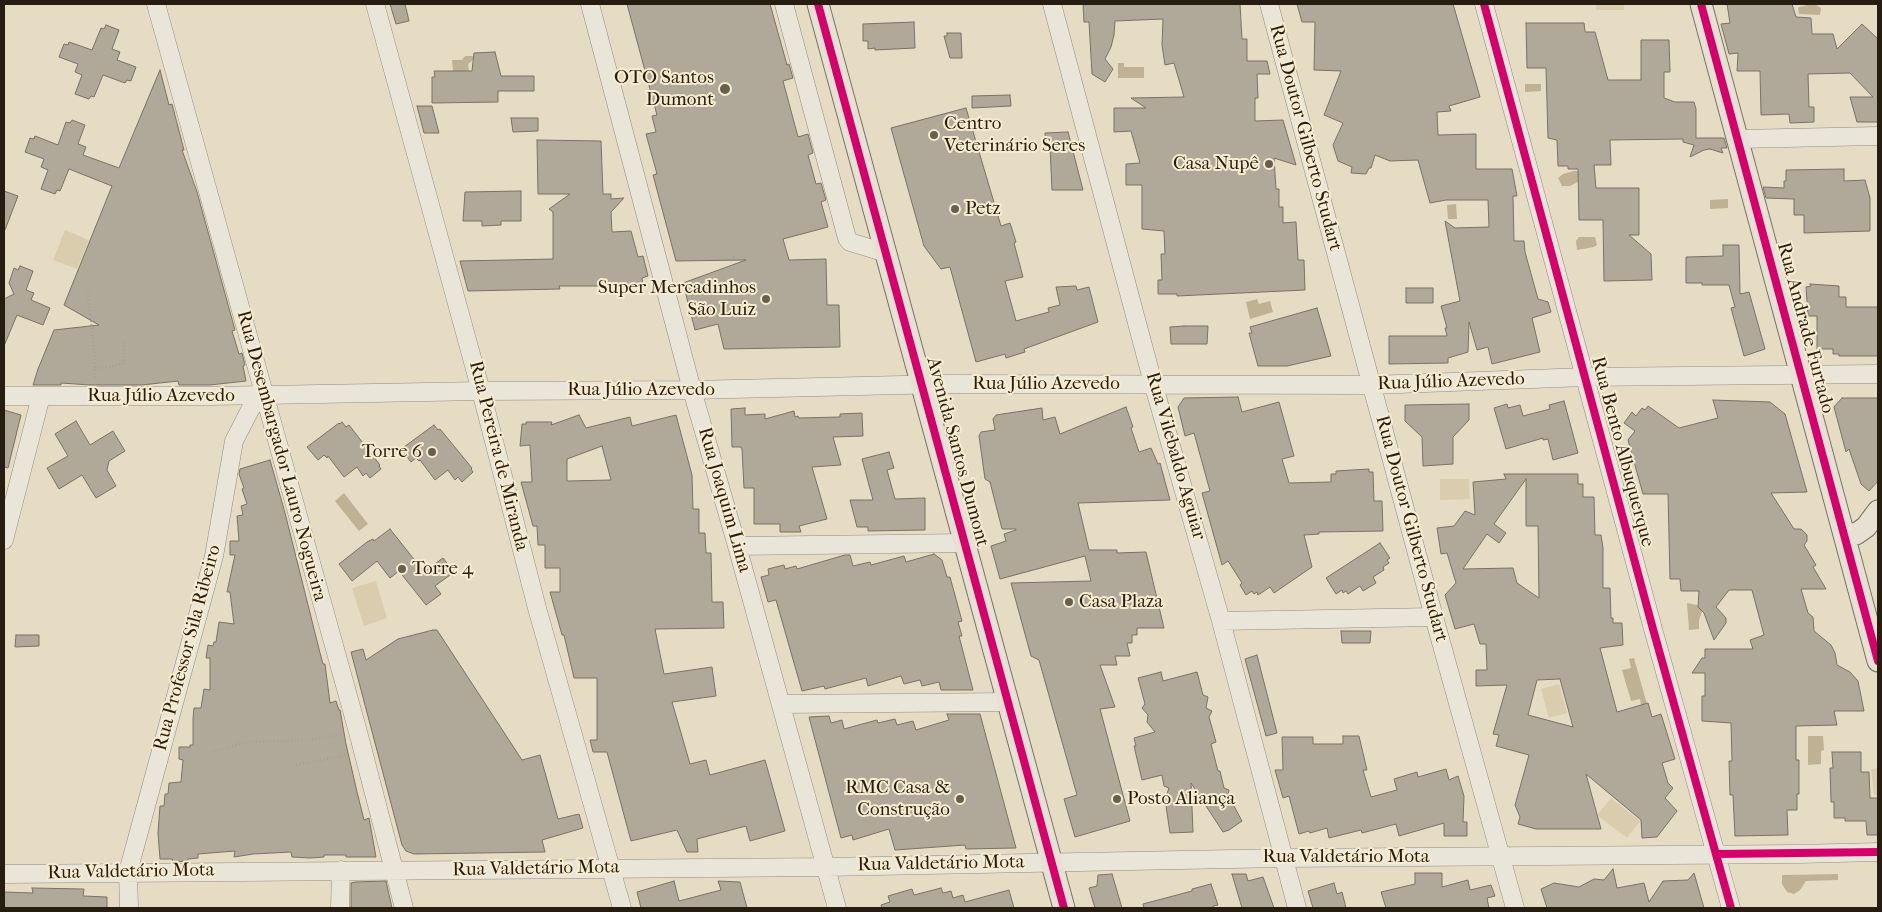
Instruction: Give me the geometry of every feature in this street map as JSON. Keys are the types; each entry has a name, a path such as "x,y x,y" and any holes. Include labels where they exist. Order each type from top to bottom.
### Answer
{"main road":[{"name":"Avenida Santos Dumont","path":"818,4 1064,908"},
{"name":"Rua Andrade Furtado","path":"1701,4 1739,139 1800,375 1878,661"},
{"path":"1844,533 1856,534 1866,527 1878,511"}],"street":[{"name":"Rua Desembargador Lauro Nogueira","path":"156,4 358,732 404,908"},
{"name":"Rua Pereira de Miranda","path":"375,4 482,391 537,608 622,908"},
{"name":"Rua Joaquim Lima","path":"590,4 692,390 837,908"},
{"path":"784,4 847,238 850,242 886,253"},
{"name":"Rua Vilebaldo Aguiar","path":"1052,4 1154,383 1222,621 1297,908"},
{"name":"Rua Doutor Gilberto Studart","path":"1269,4 1515,908"},
{"name":"Rua Bento Albuquerque","path":"1484,4 1731,908"},
{"path":"1739,139 1878,136"},
{"name":"Rua Júlio Azevedo","path":"4,396 211,396 1154,383 1372,385 1585,377 1878,374"},
{"name":"Rua Professor Sila Ribeiro","path":"129,908 128,872 214,556 234,441 251,408 264,394"},
{"path":"4,540 41,396"},
{"path":"737,546 964,543"},
{"path":"1222,621 1434,616"},
{"path":"781,704 1008,702"},
{"name":"Rua Valdetário Mota","path":"4,874 826,867 1051,861 1878,852"},
{"path":"340,908 341,870"}],"path":[{"path":"88,294 95,368 94,396"},
{"path":"95,368 124,363 124,342"},
{"path":"212,752 247,742 308,740 358,732"},
{"path":"296,765 363,754"}],"shaded area":[{"path":"1596,4 1624,4 1624,10 1596,10"},
{"path":"1811,4 1821,8 1820,15 1799,14 1799,7"},
{"path":"465,56 473,56 473,60 468,64 469,71 453,71 452,60 462,60"},
{"path":"1118,63 1124,63 1124,67 1144,67 1144,78 1118,78"},
{"path":"1525,84 1541,84 1541,91 1525,92"},
{"path":"1585,171 1587,177 1570,186 1562,186 1558,178 1563,174"},
{"path":"1728,199 1728,208 1710,209 1710,200"},
{"path":"1456,204 1457,219 1448,219 1447,205"},
{"path":"65,230 89,240 77,269 53,260"},
{"path":"1579,237 1595,237 1597,245 1577,250 1576,241"},
{"path":"1257,299 1259,304 1270,301 1273,312 1250,319 1246,302"},
{"path":"1440,479 1469,479 1470,499 1440,500"},
{"path":"344,493 368,524 359,531 335,501"},
{"path":"376,581 387,618 364,626 352,588"},
{"path":"1687,603 1697,605 1702,612 1699,620 1699,629 1689,630"},
{"path":"1634,658 1647,704 1641,705 1640,699 1631,701 1622,670 1631,668 1629,659"},
{"path":"1559,684 1567,713 1549,718 1541,689"},
{"path":"1808,736 1823,736 1824,750 1821,751 1821,764 1808,765"},
{"path":"1878,768 1878,795 1874,795 1871,769"},
{"path":"1611,798 1640,821 1627,838 1597,815"},
{"path":"1838,874 1838,880 1806,881 1800,890 1794,894 1787,892 1782,884 1782,875"}],"building":[{"path":"390,4 405,4 409,21 396,24"},
{"name":"OTO Santos Dumont","path":"627,4 770,4 787,65 789,64 793,78 783,81 798,137 808,134 813,153 808,155 816,184 821,183 826,200 821,202 828,227 783,239 789,260 826,259 827,305 839,305 840,347 724,349 718,324 695,330 683,283 746,260 676,261 653,175 657,174 646,134 656,132 652,116 657,115"},
{"path":"1083,4 1240,4 1242,39 1247,39 1247,61 1267,61 1270,74 1257,74 1258,98 1255,98 1255,121 1283,120 1296,165 1274,158 1276,189 1279,189 1279,207 1283,207 1283,223 1296,222 1298,260 1304,260 1305,290 1177,296 1177,294 1158,294 1158,280 1162,280 1161,254 1165,254 1164,231 1142,229 1142,185 1126,185 1126,164 1140,163 1131,131 1114,132 1114,108 1146,108 1131,98 1184,97 1174,63 1165,65 1162,45 1163,19 1115,21 1111,47 1105,59 1113,69 1105,82 1092,74 1089,22 1084,22"},
{"path":"1297,4 1453,4 1480,97 1449,106 1451,111 1437,112 1438,135 1476,134 1476,169 1512,169 1517,196 1513,196 1514,241 1524,241 1525,252 1538,299 1548,302 1551,312 1532,318 1540,352 1492,364 1488,347 1477,350 1469,322 1468,352 1448,358 1448,363 1389,364 1389,336 1447,336 1445,328 1447,328 1441,306 1460,301 1445,221 1455,228 1489,227 1488,200 1446,200 1430,203 1418,160 1390,161 1375,155 1371,168 1369,168 1366,174 1351,173 1352,167 1338,161 1333,145 1343,123 1324,115 1341,71 1314,70 1315,22 1302,22"},
{"path":"1727,4 1792,4 1796,17 1811,18 1812,34 1833,34 1837,49 1862,24 1878,39 1878,122 1857,122 1850,97 1873,97 1850,73 1808,74 1809,107 1814,107 1814,122 1790,123 1789,114 1761,115 1760,71 1737,71 1738,53 1729,54 1721,24 1730,23"},
{"path":"914,22 915,48 875,50 875,48 868,49 868,41 863,41 863,24"},
{"path":"1526,23 1584,23 1585,32 1595,32 1608,80 1641,80 1641,40 1669,40 1670,72 1664,72 1664,98 1675,102 1694,102 1696,109 1696,138 1724,138 1727,148 1721,148 1723,153 1710,149 1690,157 1694,145 1683,142 1683,139 1610,140 1611,165 1594,165 1596,188 1639,188 1639,235 1629,235 1651,254 1652,280 1604,281 1603,220 1579,220 1578,169 1558,166 1557,140 1548,138 1546,68 1527,68"},
{"path":"106,25 119,30 112,49 120,52 117,60 136,67 131,81 127,80 125,83 103,75 94,97 91,96 89,99 75,94 82,75 75,72 78,64 59,57 64,44 68,45 69,42 92,50 101,28 104,29"},
{"path":"947,33 961,33 962,58 950,58 944,36 947,36"},
{"path":"495,52 501,76 534,76 534,91 498,91 498,102 432,103 432,77 435,77 434,71 472,71 474,53"},
{"path":"160,70 169,105 172,104 184,150 182,150 197,192 235,330 232,331 239,354 242,353 246,381 210,385 179,385 178,381 142,385 61,383 61,385 33,385 54,330 99,325 64,305 112,186 69,169 60,191 57,190 55,194 41,189 48,170 41,167 44,159 25,152 30,138 34,139 35,136 58,145 66,122 70,123 72,120 85,125 78,144 86,147 83,155 119,168"},
{"path":"1010,95 1011,106 972,108 972,96"},
{"path":"417,106 432,106 439,133 424,133"},
{"path":"966,108 1001,226 1010,223 1016,242 1014,243 1023,277 1005,281 1016,321 1049,312 1048,308 1060,305 1056,287 1076,286 1077,290 1089,287 1098,322 1024,349 1025,352 1006,358 1005,354 976,362 950,267 941,269 924,246 891,128"},
{"path":"511,118 538,118 538,131 513,132"},
{"path":"1068,132 1083,190 1052,190 1050,147 1046,147 1045,133"},
{"path":"537,140 601,141 603,194 611,194 611,199 624,198 611,212 612,232 631,231 638,257 643,256 648,276 642,278 643,286 559,286 560,289 468,291 460,261 553,259 553,212 549,209 570,194 538,194"},
{"path":"1844,169 1844,181 1865,180 1870,198 1870,231 1804,233 1804,215 1794,215 1794,199 1766,198 1763,187 1784,188 1786,170"},
{"path":"4,191 18,196 5,230 4,230"},
{"path":"521,191 521,221 501,221 501,225 482,226 482,221 463,221 465,192"},
{"path":"1723,245 1739,245 1740,294 1749,292 1765,349 1744,356 1731,308 1735,307 1729,285 1686,283 1686,257 1723,256"},
{"path":"20,266 33,271 26,290 34,293 31,300 50,308 43,325 17,315 4,346 4,299 14,294 9,283 14,268 18,270"},
{"path":"1810,284 1839,286 1839,297 1846,297 1846,307 1878,307 1878,356 1839,356 1839,354 1833,354 1833,349 1817,349 1817,316 1808,316 1806,287 1811,286"},
{"path":"1406,288 1433,288 1433,303 1406,303"},
{"path":"1317,308 1331,356 1287,366 1258,366 1249,333 1252,333 1250,327"},
{"path":"1208,326 1207,344 1171,344 1170,327"},
{"path":"1238,397 1242,412 1279,402 1294,456 1282,459 1289,483 1331,482 1331,474 1336,474 1336,471 1369,469 1369,472 1373,472 1374,501 1382,501 1383,531 1319,532 1319,534 1304,535 1312,567 1274,593 1270,587 1258,595 1257,592 1254,594 1252,591 1246,595 1240,585 1242,583 1228,561 1222,565 1202,493 1210,491 1194,433 1185,436 1178,407 1184,398"},
{"path":"1842,398 1878,398 1878,481 1869,491 1861,484 1849,449 1846,452 1834,407"},
{"path":"1713,400 1770,402 1785,414 1807,492 1771,493 1794,529 1801,529 1807,535 1807,541 1804,545 1816,565 1813,567 1826,589 1801,589 1808,613 1813,617 1814,631 1831,645 1835,653 1837,665 1850,672 1858,681 1864,711 1834,711 1837,725 1796,726 1799,794 1797,794 1797,810 1787,810 1788,835 1735,836 1733,795 1730,795 1729,761 1732,761 1731,723 1702,721 1702,696 1705,696 1705,673 1692,673 1702,658 1705,658 1705,649 1753,649 1750,640 1764,635 1752,590 1729,590 1716,607 1726,618 1726,623 1714,640 1704,613 1698,607 1699,591 1681,591 1680,579 1670,579 1668,494 1643,494 1628,440 1635,431 1624,423 1632,412 1636,416 1642,408 1645,410 1648,406 1679,428 1718,418"},
{"path":"1564,401 1578,453 1553,460 1548,439 1543,440 1543,438 1506,449 1494,408 1507,404 1508,408 1520,405 1523,416 1550,409 1549,405"},
{"path":"1469,404 1469,420 1453,437 1453,464 1423,466 1422,437 1405,421 1405,405"},
{"path":"1126,407 1139,452 1151,448 1158,464 1160,463 1170,500 1078,503 1089,550 1117,550 1117,553 1146,552 1164,628 1137,628 1137,635 1132,635 1132,643 1127,643 1130,656 1115,656 1117,665 1100,665 1115,707 1100,709 1130,821 1075,837 1064,799 1077,795 1039,660 1031,656 1011,583 1091,581 1085,556 1000,579 991,546 1006,541 1004,534 1016,529 1002,529 990,482 985,479 979,436 981,432 995,430 993,419 996,415 1042,408 1043,420 1055,417 1060,434"},
{"path":"745,408 745,415 765,414 765,419 794,411 795,417 798,416 799,418 840,417 840,414 862,413 863,436 833,437 841,465 812,467 827,519 799,526 801,532 780,532 780,524 754,524 754,488 744,488 742,449 741,447 732,447 731,409"},
{"path":"4,410 21,415 8,468 4,467"},
{"path":"579,415 586,428 630,417 632,426 676,415 692,475 693,509 699,509 699,533 705,533 706,553 711,553 712,602 723,602 724,628 655,629 664,674 712,667 716,696 672,702 690,764 706,760 710,775 765,760 785,831 750,841 746,826 697,839 698,852 687,852 677,830 631,841 607,752 593,752 590,740 597,740 597,678 574,678 564,635 562,635 550,592 560,592 560,568 545,568 545,545 538,545 537,526 533,526 521,482 532,482 530,445 520,446 522,424 526,424 526,422 552,422 551,425","holes":["602,446 611,480 567,481 567,459"]},
{"path":"76,421 90,445 113,431 125,451 109,461 107,470 116,486 96,498 82,475 59,489 47,468 68,456 55,434"},
{"path":"342,422 346,427 349,425 380,465 381,469 370,478 366,473 363,476 357,467 344,477 328,456 327,458 324,455 318,460 307,447"},
{"name":"Torre 6","path":"434,425 438,430 440,429 472,468 473,472 462,482 458,477 455,480 448,470 435,480 420,460 416,458 411,462 402,450"},
{"path":"889,452 894,468 887,470 895,499 925,498 925,530 868,531 868,527 857,527 850,500 873,500 862,459"},
{"path":"270,460 320,653 323,664 325,664 330,703 336,701 340,710 357,792 364,820 369,818 376,857 324,855 324,857 310,858 292,857 291,852 234,857 235,851 198,854 198,858 188,859 188,861 173,862 172,859 160,859 158,833 160,806 164,806 165,794 168,794 169,783 181,782 183,760 179,759 179,747 190,747 190,745 193,745 194,708 201,708 204,689 210,690 210,658 206,658 208,645 213,646 214,642 216,642 219,622 234,624 230,592 227,592 235,555 230,555 230,541 239,541 237,516 243,515 241,506 247,504 239,474 240,469"},
{"path":"1504,474 1578,474 1578,484 1583,484 1583,497 1594,497 1595,535 1601,535 1603,548 1603,588 1610,588 1611,618 1613,618 1613,623 1622,623 1623,645 1600,648 1617,712 1648,703 1652,717 1661,714 1675,759 1662,763 1668,783 1673,788 1665,798 1677,811 1657,837 1642,838 1641,820 1586,774 1601,829 1536,829 1518,824 1520,817 1515,805 1529,755 1496,746 1499,735 1493,734 1507,685 1476,686 1476,670 1487,670 1486,644 1480,644 1474,624 1455,629 1445,595 1456,583 1447,553 1441,554 1437,528 1454,526 1465,511 1475,515 1473,482 1506,479","holes":["1526,479 1526,526 1538,526 1539,598 1517,583 1513,568 1463,569 1487,534 1499,543 1506,533 1494,524","1560,679 1573,727 1528,715 1537,680"]},
{"name":"Torre 4","path":"390,529 424,572 443,558 454,572 435,586 441,594 426,605 399,571 390,578 377,561 352,581 339,564 367,542 373,539 374,541"},
{"path":"1380,543 1390,558 1387,560 1389,563 1383,567 1384,570 1373,577 1376,583 1363,591 1360,586 1348,594 1346,591 1343,593 1342,590 1336,594 1326,578"},
{"path":"934,554 942,560 947,577 950,577 962,621 958,622 962,636 959,636 973,690 941,690 939,682 922,686 920,680 904,684 901,676 868,686 866,678 825,689 824,686 802,691 776,600 768,602 761,577 769,575 768,569 784,565 785,569 796,566 797,569 845,555 850,555 853,566 870,562 871,565 904,556 906,562"},
{"path":"437,630 522,760 540,755 558,819 579,814 583,828 542,840 545,852 414,854 406,851 402,845 351,652 363,649 366,660 398,639"},
{"path":"1341,631 1371,631 1370,643 1342,643"},
{"path":"16,635 39,635 39,646 15,647"},
{"path":"1257,655 1277,733 1266,736 1245,659"},
{"path":"1161,672 1163,681 1197,672 1203,695 1208,697 1206,708 1212,711 1209,717 1216,742 1211,744 1218,771 1220,771 1224,788 1229,790 1228,795 1242,821 1229,830 1223,832 1191,783 1193,832 1170,833 1165,799 1169,788 1164,786 1162,775 1142,780 1134,738 1155,732 1147,722 1148,715 1142,708 1145,704 1138,678"},
{"path":"947,714 980,714 1016,848 966,849 965,845 895,850 889,829 853,840 852,835 841,838 809,717 829,716 831,723 842,720 844,729 877,720 878,723 895,719 897,725 913,721 916,730 949,720"},
{"path":"1343,736 1359,736 1367,770 1363,770 1371,797 1397,790 1394,779 1417,772 1418,777 1446,769 1449,780 1458,776 1464,796 1463,822 1467,822 1467,836 1444,836 1444,823 1399,836 1396,824 1362,833 1361,830 1329,838 1327,828 1299,834 1289,796 1283,798 1275,770 1283,770 1282,737 1313,737 1313,744 1343,744"},
{"path":"1832,752 1861,752 1861,772 1869,772 1870,798 1878,798 1878,835 1867,835 1866,821 1845,821 1845,818 1834,818 1834,802 1831,802 1830,768 1833,768"},
{"path":"1613,869 1617,888 1644,883 1649,902 1663,881 1688,880 1694,873 1704,908 1547,908 1541,889 1554,883 1579,887 1594,879 1604,880"},
{"path":"1415,873 1442,873 1442,887 1468,880 1470,890 1491,885 1495,896 1487,898 1489,908 1386,908 1381,892 1415,884"},
{"path":"1112,874 1122,908 1095,908 1089,888 1097,886 1098,875"},
{"path":"1232,874 1246,874 1248,881 1263,877 1274,908 1242,908"},
{"path":"386,881 392,908 351,908 351,883"},
{"path":"674,881 679,901 721,890 718,881 740,882 747,908 641,908 637,892"},
{"path":"1334,883 1337,894 1342,892 1346,908 1313,908 1308,891"},
{"path":"1211,884 1218,905 1213,906 1214,908 1144,908 1143,904"},
{"path":"32,888 84,889 83,896 107,897 107,908 4,908 4,892 33,893"},
{"path":"941,888 943,893 951,891 953,898 963,895 965,902 1009,890 1014,908 882,908 881,905 890,902 888,896 912,889 914,895"}],"cycle path":[{"path":"818,4 1064,908"},
{"path":"1484,4 1653,629 1731,908"},
{"path":"1701,4 1878,661"},
{"path":"1717,854 1878,852"}],"place":[{"name":"OTO Santos Dumont","path":"725,89"},
{"name":"Centro Veterinário Seres","path":"934,135"},
{"name":"Casa Nupê","path":"1269,164"},
{"name":"Petz","path":"955,209"},
{"name":"Super Mercadinhos São Luiz","path":"766,299"},
{"name":"Torre 6","path":"432,452"},
{"name":"Torre 4","path":"402,569"},
{"name":"Casa Plaza","path":"1069,602"},
{"name":"RMC Casa & Construção","path":"960,799"},
{"name":"Posto Aliança","path":"1117,799"}]}
